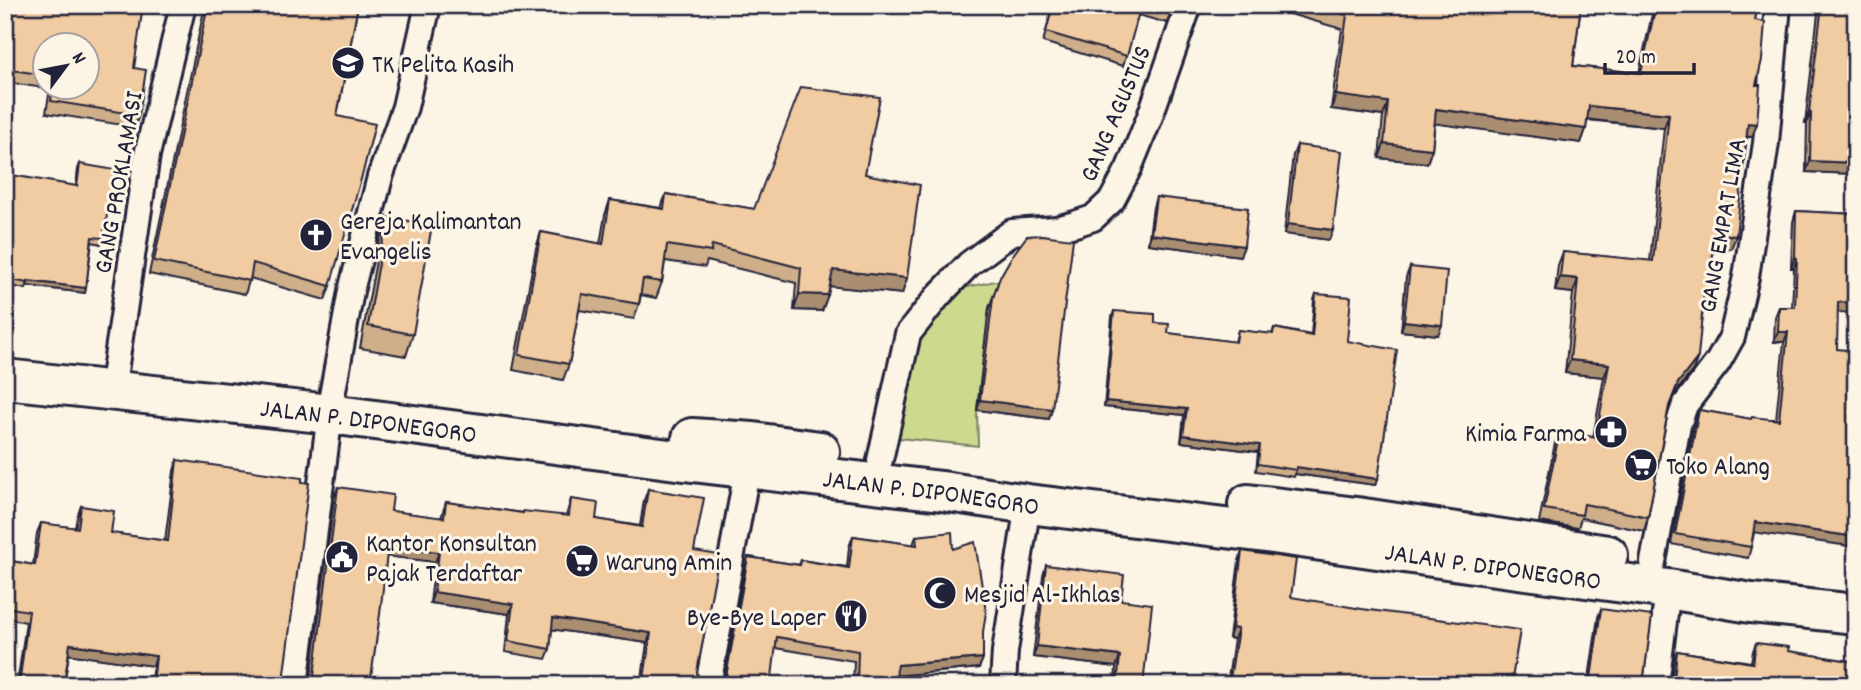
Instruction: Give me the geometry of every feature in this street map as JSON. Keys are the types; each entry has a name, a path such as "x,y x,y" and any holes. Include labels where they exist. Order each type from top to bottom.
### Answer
{"main road":[{"name":"JALAN P. DIPONEGORO","path":"5,359 115,371 331,405 750,455 942,491 1028,504 1266,533 1494,566 1660,575 1856,593"},
{"name":"JALAN P. DIPONEGORO","path":"5,379 331,405"},
{"name":"JALAN P. DIPONEGORO","path":"750,455 880,460 1357,517 1660,575 1751,603 1856,614"}],"street":[{"name":"GANG PROKLAMASI","path":"115,371 148,155 183,5"},
{"path":"295,685 331,405 351,290 380,177 405,107 429,5"},
{"name":"GANG AGUSTUS","path":"880,460 908,334 938,296 969,264 1012,232 1056,229 1075,224 1093,218 1112,200 1129,168 1149,119 1189,5"},
{"name":"GANG EMPAT LIMA","path":"1656,685 1660,575 1678,425 1685,405 1718,362 1732,337 1746,277 1766,143 1778,5"},
{"path":"708,685 750,455"},
{"path":"1003,685 1005,651 1028,504"}],"green space":[{"path":"1000,280 989,308 977,410 978,446 899,438 906,378 924,326 958,289"}],"building":[{"path":"5,5 143,5 134,68 146,70 139,115 57,102 102,102 102,32 32,32 32,73 5,69"},
{"path":"208,5 358,5 337,116 375,124 330,286 253,263 250,281 154,261"},
{"path":"1053,5 1141,5 1127,56 1046,32"},
{"path":"1141,5 1173,5 1170,13"},
{"path":"1310,5 1581,5 1573,66 1641,73 1656,5 1758,5 1755,20 1765,22 1762,60 1756,85 1760,85 1757,124 1748,123 1736,236 1715,233 1709,293 1704,293 1698,357 1678,383 1669,406 1648,517 1584,504 1582,515 1544,509 1560,429 1596,438 1609,364 1570,360 1578,279 1560,277 1563,252 1653,261 1669,114 1589,106 1586,129 1436,109 1432,149 1384,144 1388,102 1336,95 1347,15"},
{"path":"1822,5 1856,5 1856,163 1810,161 1809,112"},
{"path":"801,87 880,97 865,174 920,185 907,278 833,270 828,295 799,294 801,268 712,245 711,252 667,245 662,282 643,279 639,304 582,294 569,364 519,355 541,232 603,244 610,200 664,209 666,194 754,209"},
{"path":"1297,145 1342,151 1333,230 1288,224"},
{"path":"80,164 115,170 103,238 92,237 86,288 5,279 5,193 11,175 77,186"},
{"path":"1156,197 1248,208 1244,246 1151,234"},
{"path":"1796,211 1856,214 1856,303 1838,302 1837,349 1856,351 1856,537 1755,522 1751,547 1675,534 1699,410 1751,419 1779,420 1788,332 1778,332 1779,307 1795,307"},
{"path":"387,217 432,225 413,334 368,326"},
{"path":"1027,236 1073,239 1052,409 980,400 993,298 1000,277"},
{"path":"1410,267 1447,271 1442,325 1404,321"},
{"path":"1316,294 1351,297 1347,341 1397,350 1378,479 1258,464 1260,445 1183,435 1187,409 1106,401 1114,311 1155,314 1155,323 1169,324 1168,333 1236,342 1238,330 1273,334 1274,328 1312,336"},
{"path":"177,460 302,478 302,482 309,483 284,673 289,685 153,685 156,656 70,644 64,685 19,685 29,611 5,607 5,560 35,565 41,523 78,528 81,506 114,511 111,533 168,541"},
{"path":"338,487 393,495 391,511 444,518 446,502 523,513 569,516 571,499 598,503 596,519 642,527 648,489 704,498 694,551 719,555 697,672 701,685 643,685 651,633 553,618 550,649 508,641 513,604 434,592 439,552 388,545 370,685 309,685 314,676"},
{"path":"952,532 953,549 975,542 986,612 983,658 897,665 896,685 857,685 858,651 777,637 771,685 722,685 726,677 748,557 800,565 801,560 849,568 853,536 917,545 916,536"},
{"path":"1242,551 1296,559 1291,597 1520,630 1511,685 1229,685 1238,629 1232,628"},
{"path":"1046,565 1124,575 1121,600 1152,604 1143,685 1117,685 1120,656 1037,646"},
{"path":"1601,609 1652,616 1644,676 1647,685 1590,685"},
{"path":"1756,643 1789,647 1788,651 1856,662 1856,685 1671,685 1677,651 1753,663"}],"place":[{"name":"TK Pelita Kasih","path":"348,63"},
{"name":"Gereja Kalimantan Evangelis","path":"316,235"},
{"name":"Kimia Farma","path":"1611,432"},
{"name":"Toko Alang","path":"1641,465"},
{"name":"Kantor Konsultan Pajak Terdaftar","path":"342,557"},
{"name":"Warung Amin","path":"582,561"},
{"name":"Mesjid Al-Ikhlas","path":"940,593"},
{"name":"Bye-Bye Laper","path":"851,616"}]}
